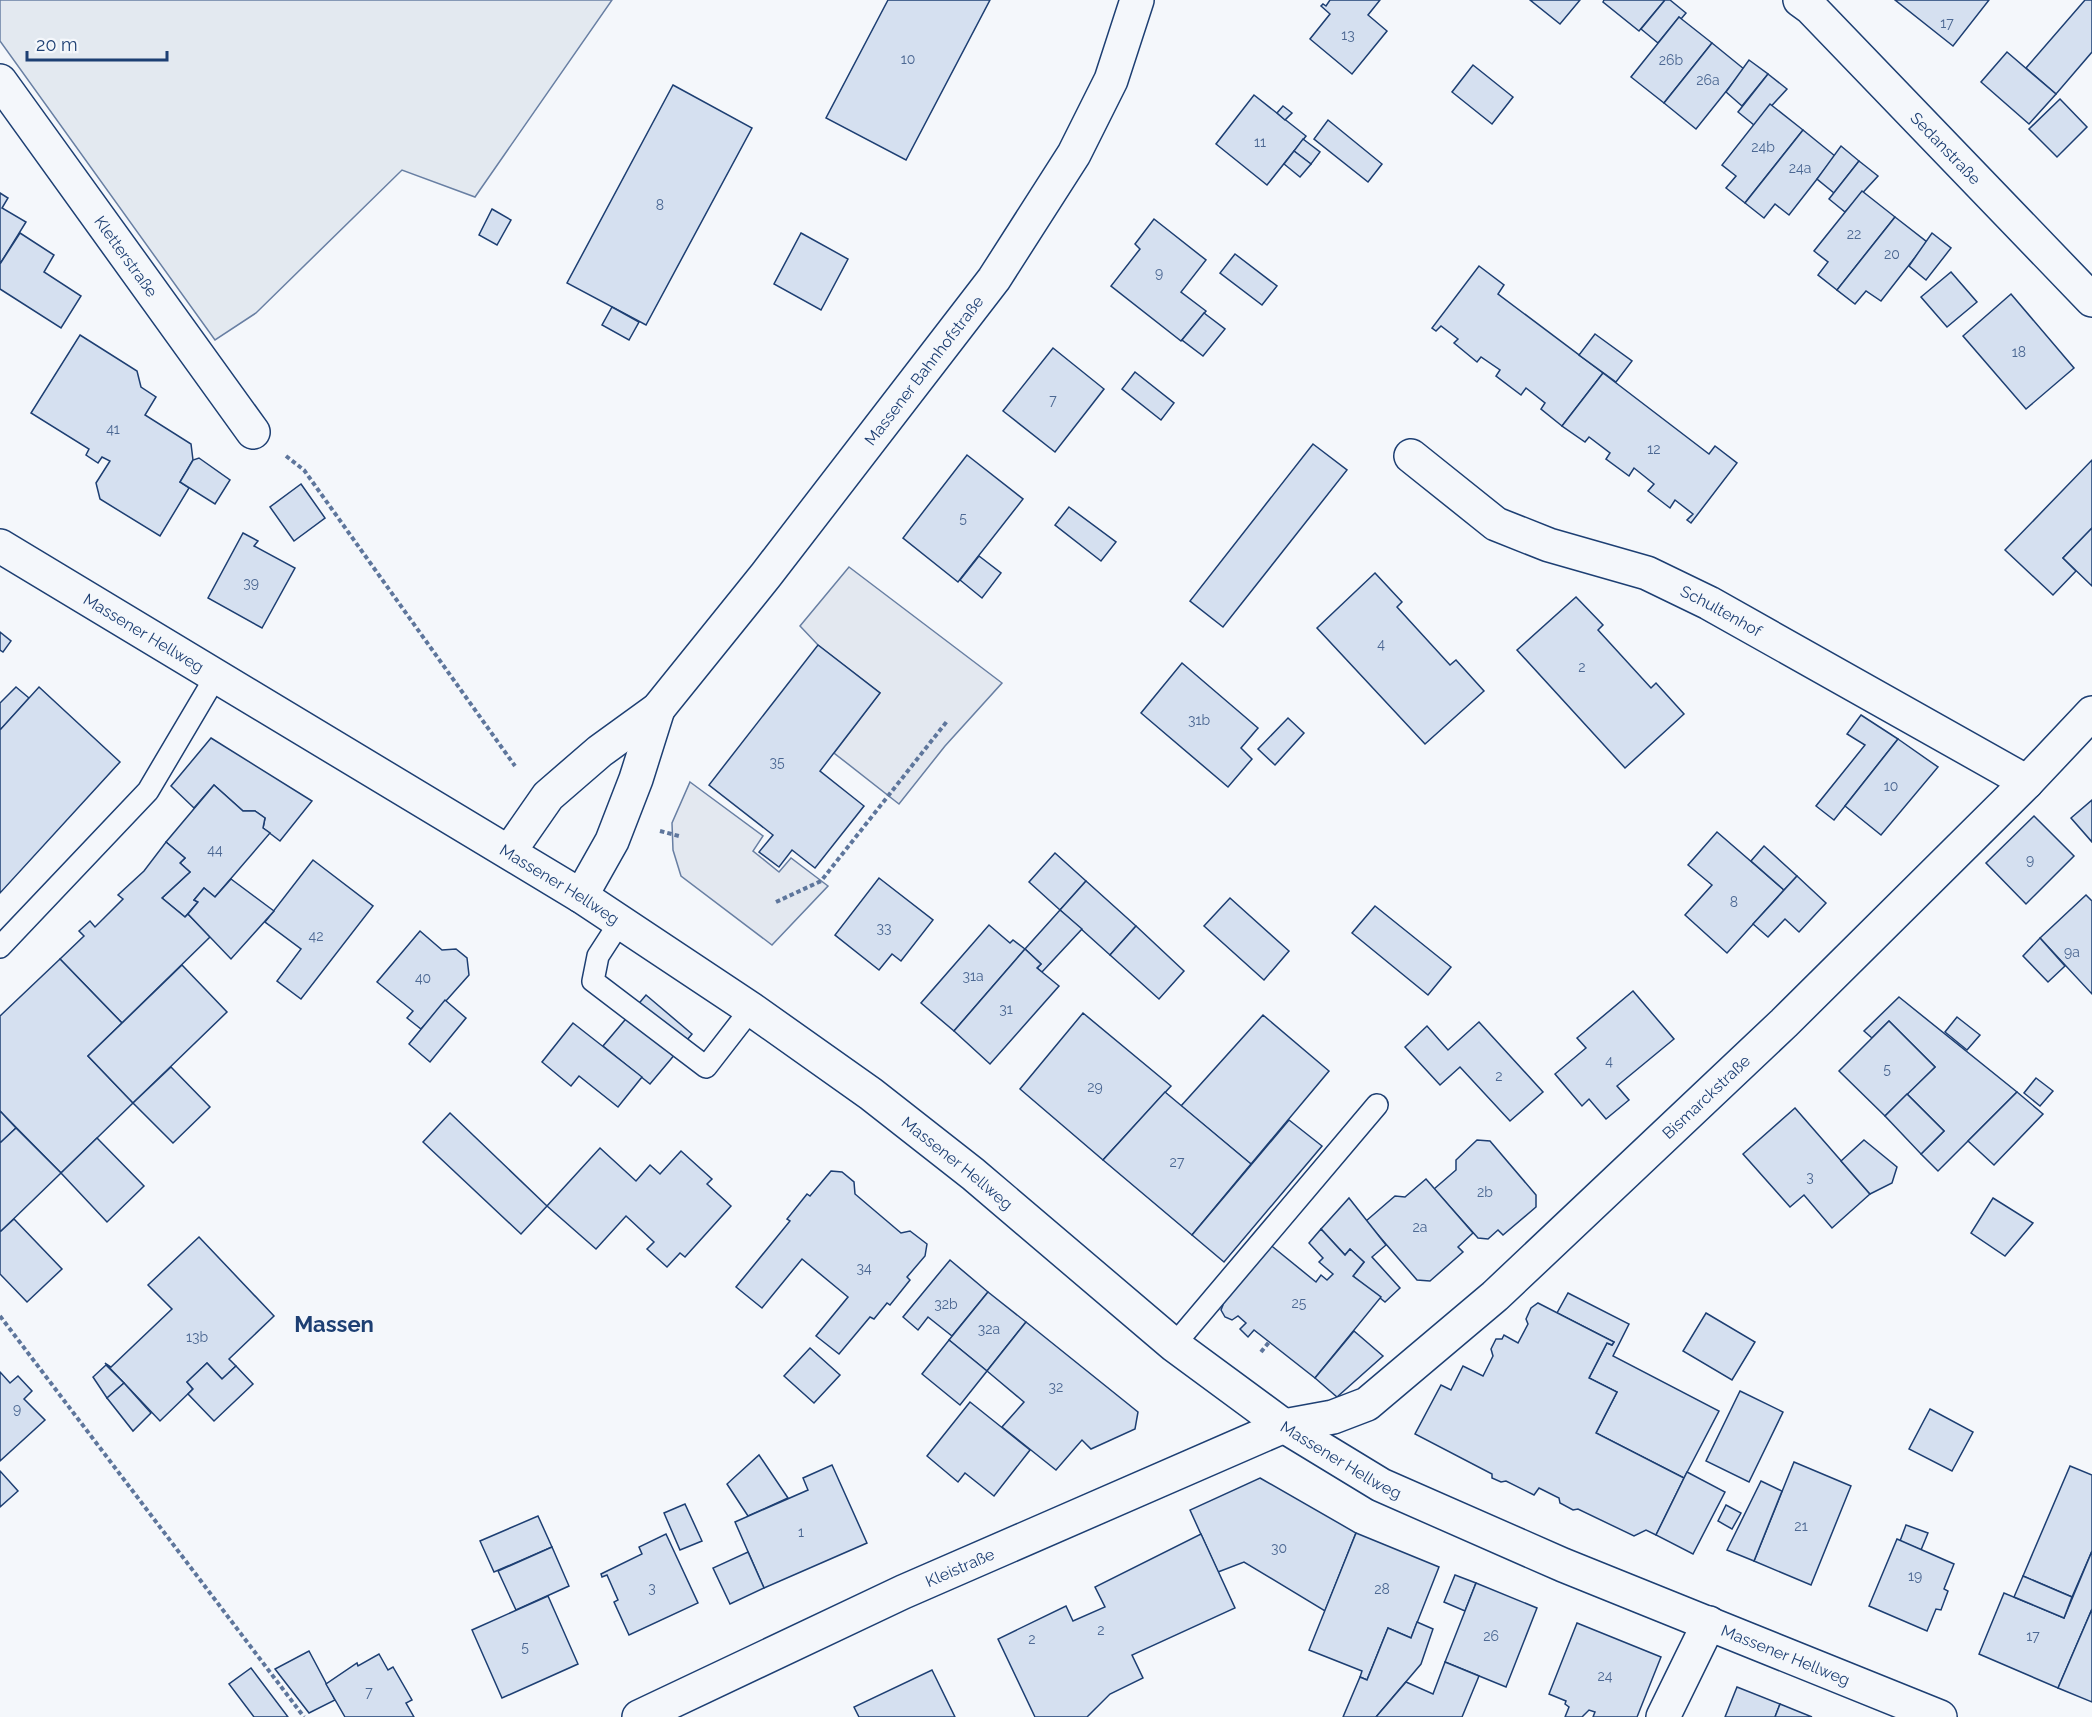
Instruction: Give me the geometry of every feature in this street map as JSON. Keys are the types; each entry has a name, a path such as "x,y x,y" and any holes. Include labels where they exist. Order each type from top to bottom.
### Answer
{"main road":[{"name":"Massener Bahnhofstraße","path":"509,852 548,796 600,751 658,709 766,575 1000,272 1074,154 1111,80 1137,0"},
{"name":"Sedanstraße","path":"1800,0 1811,8 2092,300"},
{"name":"Kletterstraße","path":"0,81 253,432"},
{"name":"Schultenhof","path":"1411,456 1497,524 1549,545 1647,573 1709,603 2027,782"},
{"name":"Massener Hellweg","path":"0,546 581,896 751,1010 871,1094 973,1174 1174,1345 1284,1425 1381,1485 1408,1499 1940,1717"},
{"name":"Massener Bahnhofstraße","path":"581,896 612,841 636,779 658,709"},
{"name":"Bismarckstraße","path":"1284,1425 1333,1417 1367,1404 1495,1296 1784,1023 2027,782 2092,713"},
{"name":"Kleistraße","path":"639,1717 903,1592 1284,1425"},
{"path":"1663,1717 1709,1623"}],"lane":[{"path":"0,947 147,791 216,676"},
{"path":"620,922 598,956 593,981 706,1067 751,1010"},
{"path":"1174,1345 1377,1105"}],"path":[{"path":"253,432 304,470 515,766"},
{"path":"776,902 820,881 825,876 948,720"},
{"path":"654,828 679,836"},
{"path":"0,1316 304,1717"},
{"path":"1261,1352 1269,1342"}],"shaded area":[{"path":"0,0 612,0 475,197 402,170 256,313 215,340 0,41"},
{"path":"849,567 1002,683 945,746 899,804 834,753 880,693 818,645 800,626"},
{"path":"690,782 763,836 753,851 779,872 791,858 828,886 772,945 681,876 673,850 672,823"}],"building":[{"path":"888,0 990,0 906,160 826,118"},
{"path":"1330,0 1380,0 1368,15 1387,31 1352,74 1310,39 1330,14 1321,6 1323,4 1326,6"},
{"path":"1530,0 1580,0 1560,24"},
{"path":"1604,0 1665,0 1639,31 1603,2"},
{"path":"1665,0 1670,0 1686,13 1681,19 1679,17 1658,43 1641,29"},
{"path":"1895,0 1989,0 1953,46"},
{"path":"2085,0 2092,0 2092,52 2056,94 2026,68"},
{"path":"1679,17 1712,43 1664,103 1631,77"},
{"path":"1712,43 1744,69 1696,129 1664,103"},
{"path":"2007,52 2056,94 2029,124 1981,82"},
{"path":"1749,60 1768,74 1742,106 1726,92"},
{"path":"1473,65 1513,97 1492,124 1452,92"},
{"path":"1768,74 1787,89 1754,125 1738,112"},
{"path":"673,85 752,128 646,325 567,283"},
{"path":"1254,95 1306,136 1267,185 1216,144"},
{"path":"2060,99 2087,127 2057,157 2029,129"},
{"path":"1770,104 1803,130 1745,203 1726,188 1736,176 1722,165"},
{"path":"1283,106 1292,113 1285,120 1277,113"},
{"path":"1328,120 1382,164 1368,182 1314,139"},
{"path":"1803,130 1835,156 1789,215 1775,204 1764,218 1745,203"},
{"path":"1303,139 1320,152 1311,164 1294,151"},
{"path":"1841,146 1859,161 1834,193 1817,179"},
{"path":"1294,151 1311,164 1300,177 1284,164"},
{"path":"1859,161 1878,176 1845,212 1829,199"},
{"path":"1862,191 1895,217 1837,290 1818,275 1828,262 1814,251"},
{"path":"0,193 8,198 2,208 26,222 0,264"},
{"path":"492,209 511,220 497,245 479,235"},
{"path":"1895,217 1927,242 1881,301 1866,291 1855,304 1837,290"},
{"path":"1154,219 1206,260 1181,292 1206,311 1181,341 1111,286 1140,249 1135,244"},
{"path":"20,233 54,255 44,272 81,296 61,328 0,289 0,264"},
{"path":"801,233 848,259 821,310 774,284"},
{"path":"1932,233 1951,248 1926,280 1909,266"},
{"path":"1235,254 1277,286 1262,305 1220,273"},
{"path":"1479,266 1504,285 1498,294 1603,373 1562,426 1541,409 1545,403 1526,388 1521,395 1496,376 1500,370 1481,357 1477,362 1454,343 1458,339 1441,326 1436,331 1432,328"},
{"path":"1951,272 1977,302 1947,327 1921,297"},
{"path":"2011,294 2074,368 2026,409 1963,336"},
{"path":"612,307 639,322 629,340 602,325"},
{"path":"1204,313 1225,329 1203,356 1182,340"},
{"path":"1595,334 1632,361 1616,382 1579,355"},
{"path":"80,335 137,371 141,387 156,397 145,415 191,444 193,460 180,482 189,488 160,536 100,499 96,483 110,461 102,457 98,463 86,455 89,449 31,413"},
{"path":"1053,348 1104,389 1055,452 1003,411"},
{"path":"1135,372 1174,403 1161,420 1122,389"},
{"path":"1603,373 1709,454 1715,446 1737,463 1691,523 1687,520 1693,514 1675,500 1670,508 1648,491 1654,484 1634,468 1629,476 1606,459 1610,453 1589,437 1585,442 1562,426"},
{"path":"1313,444 1347,470 1223,627 1190,601"},
{"path":"967,455 1023,499 958,582 903,538"},
{"path":"199,458 230,480 215,504 180,482 193,460"},
{"path":"2092,460 2092,528 2063,558 2076,571 2053,595 2005,550"},
{"path":"301,484 325,518 294,541 270,507"},
{"path":"1069,507 1116,542 1101,561 1055,525"},
{"path":"2092,528 2092,586 2063,558"},
{"path":"243,533 258,541 254,546 295,568 262,628 208,598"},
{"path":"979,556 1001,573 982,598 960,580"},
{"path":"1375,573 1402,602 1397,607 1450,665 1456,660 1484,691 1425,744 1317,628"},
{"path":"1576,597 1603,625 1598,630 1651,688 1656,683 1684,714 1625,768 1517,650"},
{"path":"0,632 11,641 3,652 0,650"},
{"path":"818,645 880,693 820,771 864,806 815,868 792,850 779,867 759,852 773,835 709,785"},
{"path":"1182,663 1258,728 1241,748 1252,759 1228,787 1141,713"},
{"path":"16,687 29,698 0,730 0,703"},
{"path":"39,687 120,762 0,893 0,730"},
{"path":"1861,715 1898,739 1834,820 1816,806 1865,745 1847,734"},
{"path":"1288,718 1304,733 1275,765 1258,749"},
{"path":"211,738 312,801 280,841 263,828 265,818 255,811 243,811 214,785 194,808 171,786"},
{"path":"1898,739 1938,767 1881,835 1845,806"},
{"path":"214,785 243,811 255,811 265,818 263,828 270,833 215,897 204,888 194,900 198,902 185,917 162,898 190,872 180,863 185,858 166,842"},
{"path":"2092,800 2092,842 2071,818"},
{"path":"2034,816 2074,856 2026,904 1986,863"},
{"path":"1717,832 1784,890 1727,953 1685,915 1712,885 1688,865"},
{"path":"166,842 185,858 180,863 190,872 162,898 185,917 188,914 210,937 122,1023 60,959 84,936 79,931 90,921 95,927 123,899 118,895 144,871"},
{"path":"1764,846 1797,876 1784,890 1751,861"},
{"path":"1055,853 1086,881 1060,910 1029,882"},
{"path":"313,860 373,906 301,999 277,981 301,949 265,922"},
{"path":"1797,876 1826,903 1799,932 1785,919 1768,937 1753,924"},
{"path":"879,878 933,920 901,961 892,954 879,970 835,935"},
{"path":"231,879 274,911 231,959 188,914 198,902 194,900 204,888 215,897"},
{"path":"1086,881 1136,926 1110,955 1060,910"},
{"path":"2086,895 2092,901 2092,994 2040,938"},
{"path":"1230,898 1289,951 1264,980 1204,926"},
{"path":"1375,906 1451,967 1428,995 1352,933"},
{"path":"1060,910 1082,929 1042,972 1037,968 1041,964 1025,949"},
{"path":"989,925 1010,943 1013,940 1025,949 954,1031 921,1003"},
{"path":"1136,926 1184,971 1159,999 1110,955"},
{"path":"420,931 442,950 456,949 467,958 469,975 421,1029 407,1018 413,1011 377,982"},
{"path":"2040,938 2065,966 2048,982 2023,956"},
{"path":"1025,949 1041,964 1037,968 1059,986 990,1064 954,1031"},
{"path":"60,959 122,1023 88,1056 133,1103 61,1173 0,1111 0,1016"},
{"path":"182,965 227,1012 133,1103 88,1056"},
{"path":"1633,991 1674,1039 1617,1086 1629,1100 1606,1119 1589,1099 1582,1106 1555,1074 1586,1048 1577,1038"},
{"path":"646,995 692,1034 650,1084 603,1046"},
{"path":"1899,997 2017,1092 1938,1171 1921,1154 1944,1131 1907,1094 1935,1067 1889,1021 1872,1038 1864,1031"},
{"path":"445,1000 466,1018 430,1062 409,1044"},
{"path":"1083,1013 1171,1086 1103,1160 1020,1089"},
{"path":"1263,1015 1329,1071 1251,1164 1181,1106"},
{"path":"1957,1017 1980,1035 1967,1050 1945,1032"},
{"path":"1889,1021 1935,1067 1885,1116 1839,1071"},
{"path":"1479,1022 1543,1092 1510,1121 1460,1067 1440,1085 1405,1047 1427,1026 1448,1050"},
{"path":"573,1023 642,1077 618,1107 579,1076 571,1086 542,1062"},
{"path":"171,1067 210,1107 173,1143 133,1103"},
{"path":"2036,1078 2053,1091 2040,1106 2024,1093"},
{"path":"1165,1092 1251,1164 1192,1235 1103,1160"},
{"path":"2017,1092 2043,1114 1994,1165 1968,1141"},
{"path":"1907,1094 1944,1131 1921,1154 1885,1116"},
{"path":"1795,1108 1870,1194 1832,1228 1804,1195 1790,1207 1743,1154"},
{"path":"0,1111 16,1128 0,1143"},
{"path":"450,1113 547,1206 521,1234 423,1142"},
{"path":"1289,1120 1322,1146 1224,1262 1192,1235"},
{"path":"16,1128 61,1173 0,1232 0,1143"},
{"path":"97,1138 144,1186 107,1222 61,1173"},
{"path":"1477,1140 1490,1141 1536,1195 1536,1207 1503,1235 1498,1230 1488,1239 1478,1238 1434,1189 1456,1170 1456,1160"},
{"path":"1864,1140 1897,1167 1892,1183 1870,1194 1841,1161"},
{"path":"600,1148 636,1181 650,1165 660,1174 681,1151 712,1179 707,1184 731,1206 685,1257 680,1253 667,1267 647,1249 654,1242 626,1216 596,1249 547,1206"},
{"path":"831,1171 842,1172 854,1182 855,1194 901,1233 910,1231 927,1244 925,1256 907,1277 910,1280 890,1305 887,1303 874,1319 870,1317 839,1354 816,1336 848,1297 802,1259 762,1308 736,1287 790,1221 787,1219 807,1194 810,1196"},
{"path":"1426,1179 1473,1233 1458,1247 1463,1252 1430,1281 1417,1280 1366,1221 1395,1196 1405,1197"},
{"path":"1349,1198 1386,1245 1372,1257 1400,1288 1385,1302 1353,1276 1364,1262 1350,1249 1345,1255 1321,1229"},
{"path":"1993,1198 2033,1223 2005,1256 1971,1233"},
{"path":"14,1219 62,1269 27,1302 0,1274 0,1232"},
{"path":"1321,1229 1345,1255 1350,1249 1364,1262 1353,1276 1381,1297 1315,1378 1254,1330 1248,1337 1240,1329 1246,1323 1238,1316 1232,1320 1225,1317 1221,1310 1223,1305 1220,1302 1268,1243 1316,1282 1321,1275 1327,1280 1333,1274 1319,1262 1323,1258 1309,1243"},
{"path":"199,1237 274,1316 229,1359 236,1366 222,1379 207,1363 187,1382 193,1389 160,1421 105,1363 111,1367 172,1309 148,1285"},
{"path":"950,1260 988,1292 952,1336 928,1317 918,1330 903,1317"},
{"path":"988,1292 1026,1322 987,1371 949,1340"},
{"path":"1568,1293 1629,1324 1613,1356 1719,1411 1684,1478 1596,1433 1617,1392 1589,1378 1607,1343 1612,1345 1614,1342 1557,1313"},
{"path":"1538,1303 1614,1342 1612,1345 1607,1343 1589,1378 1617,1392 1596,1433 1684,1478 1656,1535 1646,1530 1634,1536 1578,1509 1573,1510 1560,1503 1559,1498 1539,1488 1534,1495 1506,1481 1501,1482 1492,1478 1492,1474 1415,1434 1441,1385 1451,1390 1463,1366 1483,1376 1493,1356 1491,1349 1496,1339 1502,1339 1504,1335 1518,1343 1528,1324 1526,1319 1531,1308"},
{"path":"1706,1313 1755,1342 1732,1380 1683,1351"},
{"path":"1026,1322 1138,1412 1135,1429 1091,1449 1082,1440 1056,1470 1002,1427 1024,1402 987,1371"},
{"path":"1354,1331 1383,1356 1337,1397 1315,1378"},
{"path":"949,1340 987,1371 960,1405 922,1374"},
{"path":"810,1348 840,1375 814,1403 784,1376"},
{"path":"207,1363 222,1379 236,1366 253,1384 214,1421 188,1394 193,1389 187,1382"},
{"path":"106,1365 124,1383 107,1398 93,1377"},
{"path":"0,1372 10,1383 18,1376 32,1391 24,1399 45,1420 0,1461"},
{"path":"124,1383 151,1413 133,1431 107,1398"},
{"path":"1740,1391 1783,1412 1749,1482 1706,1461"},
{"path":"970,1402 1030,1450 994,1496 965,1473 958,1482 927,1456"},
{"path":"1930,1409 1973,1432 1952,1471 1909,1449"},
{"path":"759,1455 788,1498 748,1516 727,1484"},
{"path":"1794,1462 1851,1486 1811,1585 1754,1561"},
{"path":"832,1465 867,1543 764,1588 735,1522 808,1490 803,1478"},
{"path":"2070,1466 2092,1475 2092,1551 2072,1597 2023,1576"},
{"path":"0,1471 18,1491 0,1507"},
{"path":"1687,1472 1725,1492 1693,1554 1656,1535"},
{"path":"1260,1478 1356,1533 1325,1611 1244,1562 1218,1572 1190,1510"},
{"path":"1761,1481 1782,1491 1754,1561 1727,1550"},
{"path":"685,1504 702,1541 680,1550 664,1513"},
{"path":"1726,1505 1741,1513 1732,1529 1718,1521"},
{"path":"538,1516 552,1547 494,1572 480,1541"},
{"path":"1906,1525 1928,1533 1921,1550 1900,1541"},
{"path":"1356,1533 1439,1567 1411,1638 1388,1628 1367,1680 1360,1677 1362,1671 1309,1650"},
{"path":"666,1534 698,1603 629,1635 614,1602 618,1600 607,1575 602,1577 601,1574 642,1554 639,1547"},
{"path":"1201,1534 1235,1608 1132,1655 1143,1678 1110,1694 1087,1717 1035,1717 998,1639 1066,1606 1073,1621 1105,1607 1095,1587"},
{"path":"1897,1539 1954,1564 1944,1589 1948,1591 1941,1610 1936,1609 1927,1631 1869,1606"},
{"path":"552,1547 569,1586 516,1610 498,1571"},
{"path":"2092,1551 2092,1609 2058,1688 1979,1654 2004,1593 2064,1618"},
{"path":"748,1552 764,1588 730,1604 713,1568"},
{"path":"1455,1575 1476,1583 1465,1611 1444,1602"},
{"path":"2023,1576 2072,1597 2064,1618 2014,1597"},
{"path":"1476,1583 1537,1608 1506,1687 1445,1662"},
{"path":"548,1596 578,1664 502,1698 472,1630"},
{"path":"2092,1609 2092,1702 2058,1688"},
{"path":"1417,1622 1433,1629 1421,1664 1376,1717 1343,1717 1360,1677 1367,1680 1388,1628 1411,1638"},
{"path":"1577,1623 1661,1657 1637,1717 1593,1717 1595,1712 1589,1710 1582,1717 1565,1717 1569,1707 1565,1704 1566,1701 1549,1694"},
{"path":"309,1651 335,1700 309,1713 275,1669"},
{"path":"379,1654 388,1670 393,1667 412,1700 406,1703 414,1717 345,1717 326,1684 357,1663 358,1666"},
{"path":"1445,1662 1479,1676 1462,1717 1376,1717 1406,1682 1433,1694"},
{"path":"251,1668 288,1717 254,1717 229,1684"},
{"path":"932,1670 955,1717 859,1717 854,1707"},
{"path":"1737,1687 1780,1704 1775,1717 1725,1717"},
{"path":"1780,1704 1812,1717 1775,1717"}],"district":[{"name":"Massen","path":"334,1324"}]}
